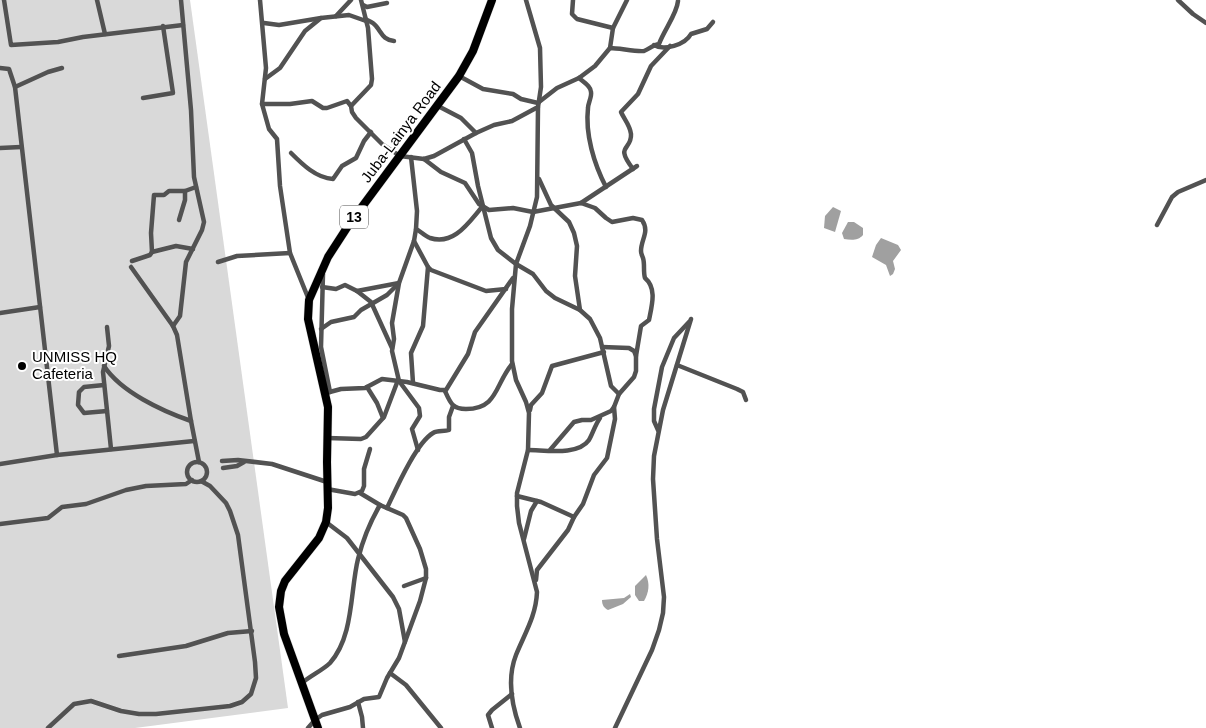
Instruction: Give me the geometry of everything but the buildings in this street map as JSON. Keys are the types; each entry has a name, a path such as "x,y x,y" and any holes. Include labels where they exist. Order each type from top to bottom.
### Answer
{"main road":[{"name":"Juba-Lainya Road","path":"318,728 282,624 280,607 281,591 285,581 320,538 326,522 328,508 328,393 308,319 309,300 323,265 350,223 459,76 473,52 492,0"}],"street":[{"path":"4,0 11,45 58,42 163,26 183,25"},
{"path":"98,0 105,34"},
{"path":"173,326 180,316 186,262 204,222 193,161 191,110 181,0"},
{"path":"260,0 265,44 265,79 262,104 269,129 277,139 280,186 290,254 309,300"},
{"path":"336,16 351,0"},
{"path":"526,0 540,48 541,87 538,105 538,178 534,212 516,264 514,276 512,364 529,413"},
{"path":"573,0 572,14 577,19 612,28"},
{"path":"362,3 368,28 372,80 371,85 352,106 352,112 382,144 400,156 424,159 434,156 494,125 512,121 538,105 557,88 579,78 596,66 610,48 612,28 627,0"},
{"path":"1178,0 1206,23"},
{"path":"610,48 625,48 638,51 646,50 659,44 664,31 678,8 678,1"},
{"path":"362,3 367,7 388,4"},
{"path":"264,24 279,25 349,15 376,25 384,37 394,41"},
{"path":"265,79 280,68 305,31 321,18"},
{"path":"654,45 658,48 678,45 688,40 690,34 701,29 707,29 713,22"},
{"path":"143,98 173,93 163,26"},
{"path":"424,159 441,172 465,183 483,207 493,210 513,208 534,212 581,203 635,168 624,155 631,133 621,112 638,94 651,66 670,46"},
{"path":"0,68 9,69 15,87 57,455"},
{"path":"15,87 48,72 62,68"},
{"path":"459,76 483,89 513,94 538,105"},
{"path":"579,78 588,86 591,92 588,107 591,140 598,169 606,186"},
{"path":"262,104 290,104 312,101 323,108 347,102 352,106"},
{"path":"438,106 461,118 476,133"},
{"path":"291,153 304,166 317,174 333,179 342,166 356,158 364,141 371,132"},
{"path":"464,139 472,153 483,207 494,244 498,250 516,264 533,274 555,298 580,310 590,319 595,326 604,352 611,386 619,394"},
{"path":"0,148 21,147"},
{"path":"411,158 417,211 416,229 414,241 399,283 392,323 394,339 392,356 398,381 419,408 420,416 412,430 418,450"},
{"path":"538,178 554,208 569,222 576,242 575,276 580,310"},
{"path":"1157,225 1172,197 1178,192 1206,180"},
{"path":"152,252 151,233 154,195 164,195 169,191 185,191 196,186"},
{"path":"179,220 185,200 185,191"},
{"path":"550,450 574,422 590,420 608,413 614,407 619,394 636,375 636,356 641,326 649,320 653,291 649,281 645,278 644,260 641,251 646,233 644,224 639,218 616,222 609,221 595,208 581,203"},
{"path":"416,229 429,238 453,237 483,207"},
{"path":"414,241 428,266 435,272 486,291 506,289"},
{"path":"132,261 150,255 152,252 176,246 193,249"},
{"path":"218,262 237,256 290,254"},
{"path":"323,265 321,347 328,393 342,389 367,387 382,379 412,383 445,391"},
{"path":"412,383 411,353 423,326 428,266"},
{"path":"131,267 173,326 180,346 194,441 200,462 209,471 201,481"},
{"path":"445,391 468,354 474,332 514,276"},
{"path":"356,291 399,283"},
{"path":"321,329 332,322 354,317 361,310 391,292 399,283"},
{"path":"322,287 336,289 345,285 368,299 392,348"},
{"path":"0,313 40,307"},
{"path":"615,728 652,650 663,613 664,597 657,539 654,456 658,430 691,319 674,338 662,367 654,409 654,421 658,430"},
{"path":"107,327 109,346 104,366 104,385 110,449"},
{"path":"602,346 629,348 634,351 636,356"},
{"path":"536,584 519,523 517,496 528,450 531,405 543,390 552,366 604,352"},
{"path":"452,406 461,409 483,407 493,397 502,378 512,364"},
{"path":"677,365 737,388 744,392 746,400"},
{"path":"104,366 120,384 160,409 190,421"},
{"path":"328,438 363,439 383,418 398,381"},
{"path":"104,385 84,387 79,392 78,405 84,413 107,411"},
{"path":"367,387 377,403 383,418"},
{"path":"387,508 400,481 425,440 433,433 449,430 449,417 452,406 445,391"},
{"path":"520,728 514,710 512,694 513,664 533,619 537,604 537,570 565,535 584,502 594,475 607,458 615,419 614,407"},
{"path":"528,450 573,450 582,447 589,439 600,417"},
{"path":"0,464 57,455 194,441"},
{"path":"360,493 364,486 363,470 370,450"},
{"path":"222,461 238,460 272,464 348,493 360,493 402,515 407,521 424,560 426,578 420,601 399,658 379,697 366,698 350,707 325,714 315,720 308,728"},
{"path":"192,480 187,474 188,468 193,462 209,463"},
{"path":"223,468 237,466 244,462"},
{"path":"0,524 48,518 62,507 86,504 126,490 146,486 186,484 192,480 201,481 217,493 230,511 238,535 252,631 256,678 251,694 242,702 230,706 156,714 139,714 91,701 74,704 48,728"},
{"path":"517,496 537,501 574,517"},
{"path":"524,541 531,511 537,501"},
{"path":"302,683 330,663 341,644 346,628 359,554 370,522 380,505"},
{"path":"326,522 347,538 381,580 397,604 405,642"},
{"path":"404,586 426,578"},
{"path":"119,656 186,646 228,634 252,631"},
{"path":"390,673 406,685 440,728"},
{"path":"492,728 488,716 492,710 512,694"},
{"path":"358,702 363,728"}],"shaded area":[{"path":"0,0 190,0 288,708 135,728 0,728"},
{"path":"833,207 841,211 835,232 824,228 825,216"},
{"path":"848,222 854,222 863,228 863,235 861,237 852,240 844,239 842,233"},
{"path":"881,238 898,245 901,250 893,261 895,269 890,276 886,265 872,257 876,245"},
{"path":"646,575 648,591 644,601 639,601 635,595 635,586"},
{"path":"630,594 631,597 623,604 608,610 603,605 602,600 624,598"}],"tunnel":[{"path":"209,463 222,461"},
{"path":"210,470 223,468"}],"place":[{"name":"UNMISS HQ Cafeteria","path":"22,366"}]}
